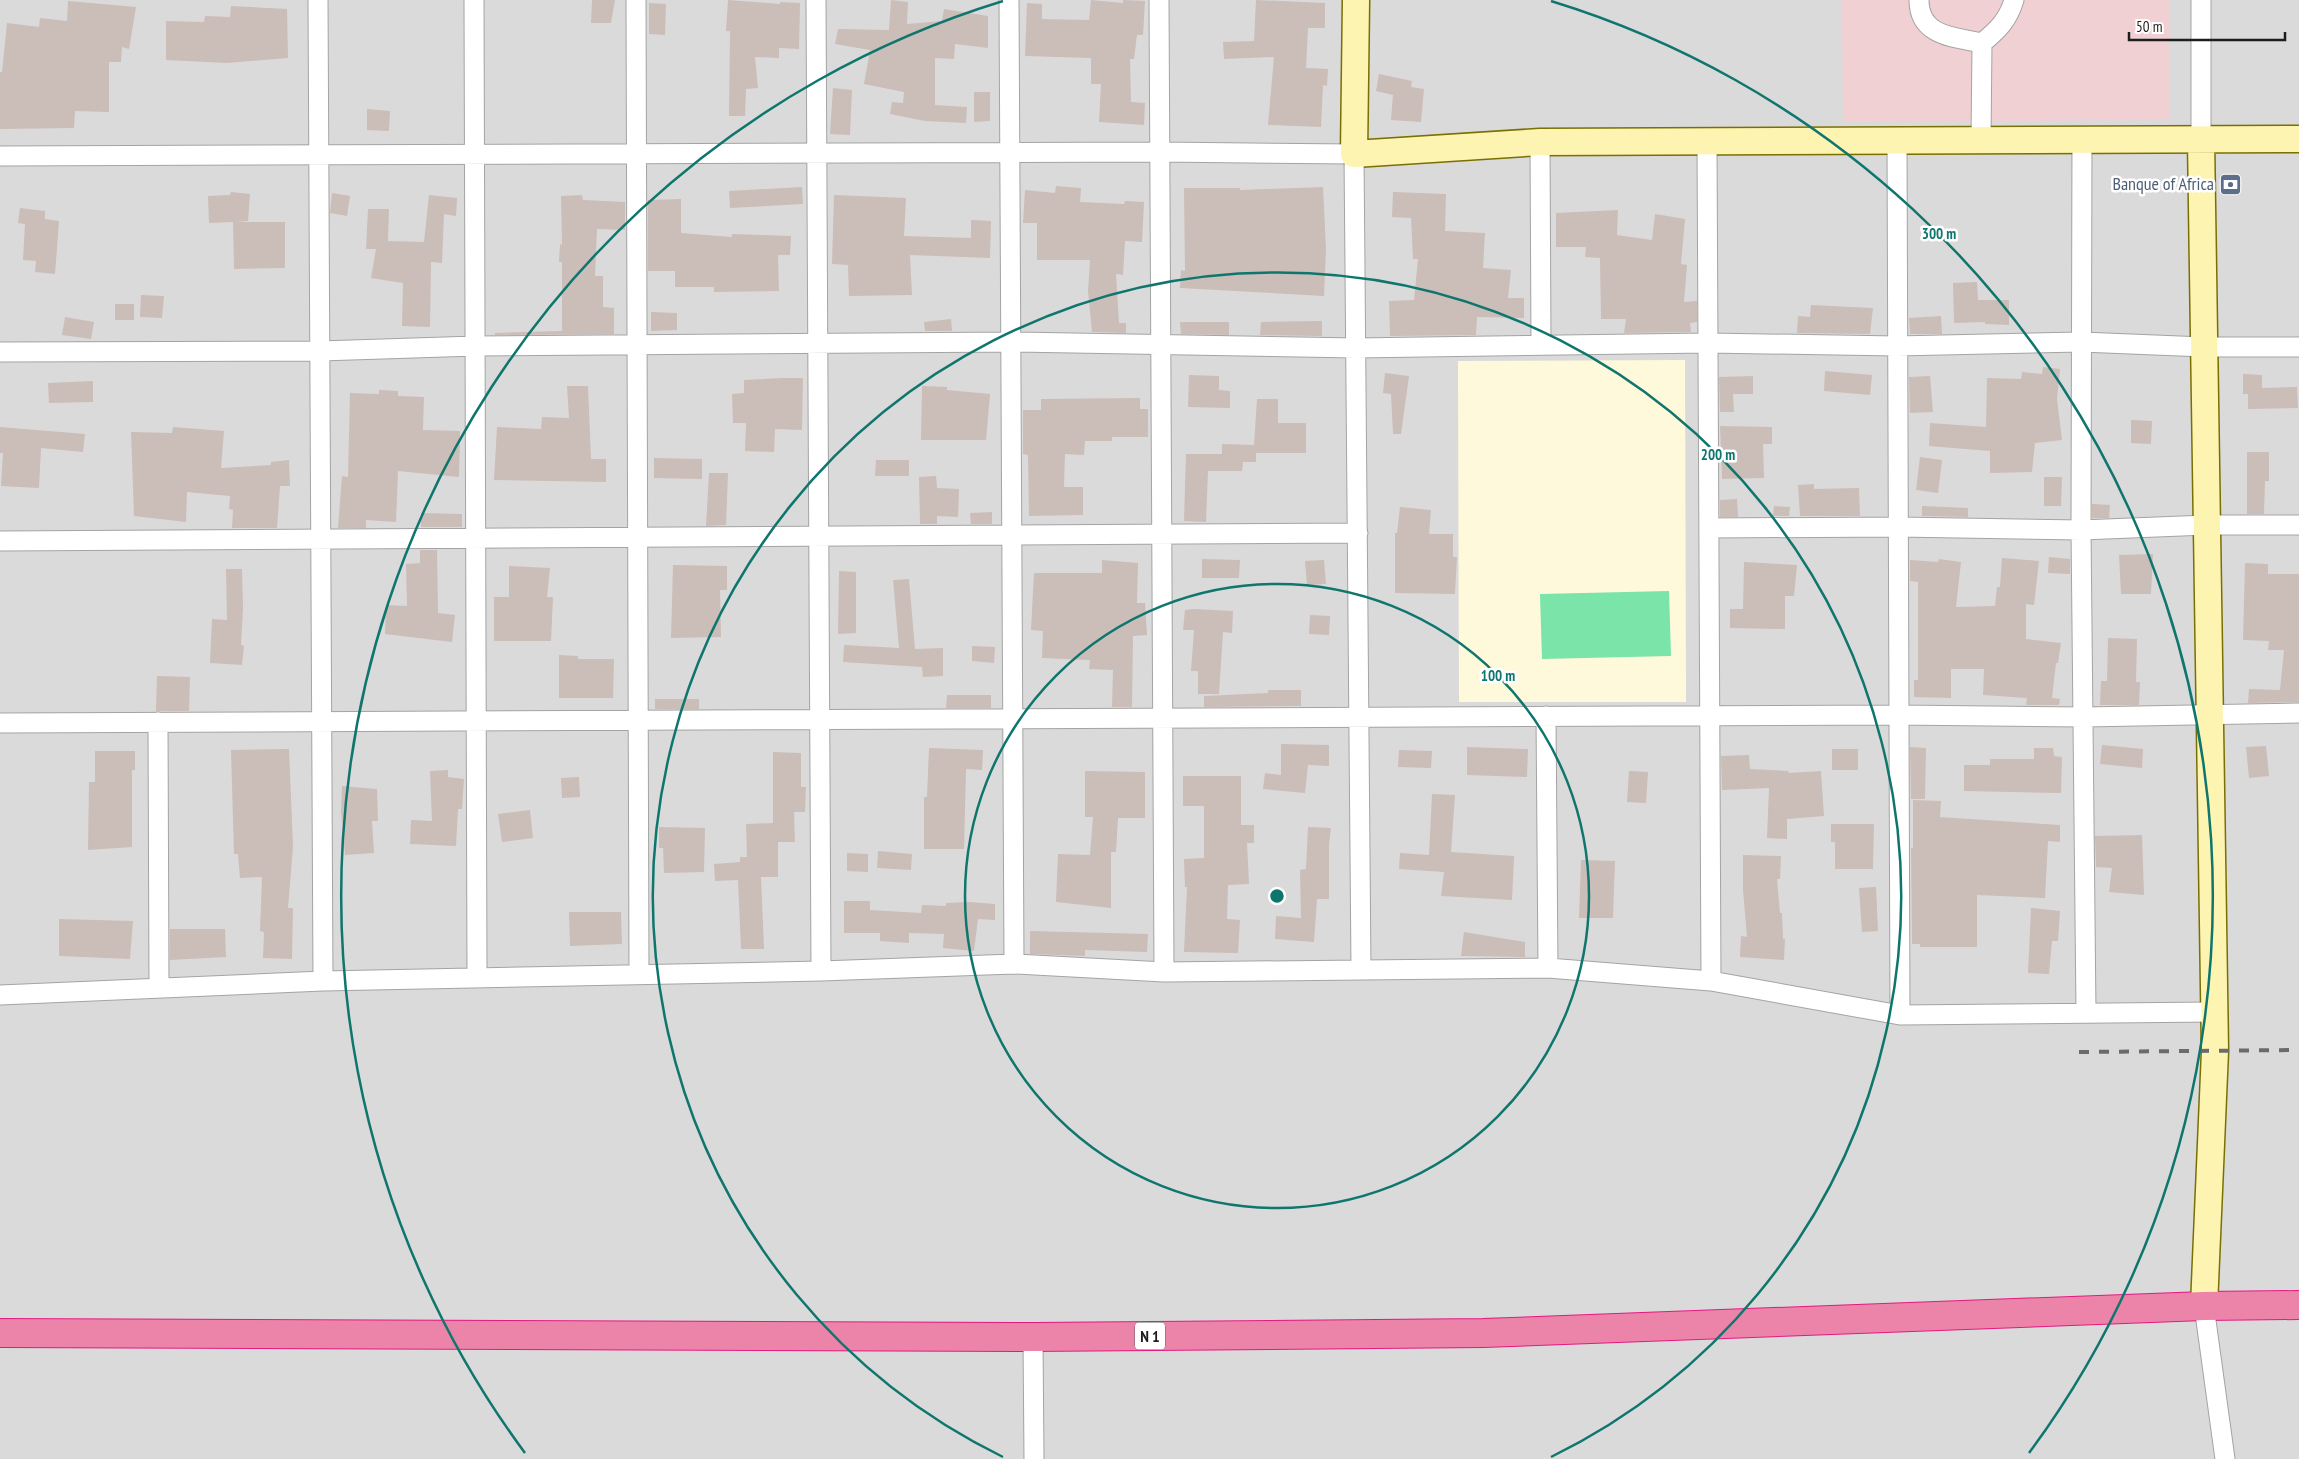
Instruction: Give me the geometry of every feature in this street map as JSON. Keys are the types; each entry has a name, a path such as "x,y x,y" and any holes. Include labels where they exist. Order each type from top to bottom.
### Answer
{"highway":[{"name":"N 1","path":"0,1333 1033,1337 1483,1333 2204,1306 2299,1305"}],"main road":[{"path":"1356,0 1354,154 1540,142 2299,140"},
{"path":"2201,140 2215,1051 2204,1306"}],"street":[{"path":"318,0 323,981"},
{"path":"474,0 478,721 477,978"},
{"path":"636,0 639,974"},
{"path":"816,0 820,971"},
{"path":"1009,0 1014,964"},
{"path":"1159,0 1164,972"},
{"path":"1919,0 1926,23 1938,34 1982,43 2000,29 2010,15 2014,0"},
{"path":"2201,0 2201,140"},
{"path":"1981,141 1982,43"},
{"path":"2082,140 2081,530 2086,1013"},
{"path":"1707,141 1711,981"},
{"path":"1896,141 1900,1015"},
{"path":"1540,142 1541,345"},
{"path":"0,156 1160,152 1354,154 1361,969"},
{"path":"0,352 320,352 476,346 1011,342 1356,348 1708,343 1896,346 2081,342 2204,347 2299,347"},
{"path":"1709,528 1898,527 2081,530 2207,525 2299,525"},
{"path":"0,541 1358,533"},
{"path":"0,723 1546,716 1898,715 2084,717 2210,713 2299,713"},
{"path":"1546,716 1548,968"},
{"path":"158,722 159,988"},
{"path":"0,995 323,981 820,971 1014,964 1164,972 1548,968 1711,981 1900,1015 2214,1012"},
{"path":"2204,1306 2225,1459"},
{"path":"1033,1337 1034,1459"}],"shaded area":[{"path":"0,0 2299,0 2299,1459 0,1459"},
{"path":"1842,0 2169,0 2170,120 1843,122"},
{"path":"1685,360 1686,702 1459,702 1458,361"}],"green space":[{"path":"1669,591 1671,656 1542,659 1540,594"}],"building":[{"path":"592,0 615,0 611,23 591,23"},
{"path":"728,0 780,4 780,2 800,3 799,49 779,48 779,58 755,57 758,88 746,89 745,116 729,116 730,31 726,31"},
{"path":"891,0 908,2 907,24 942,21 944,9 988,16 988,48 955,44 954,59 935,58 935,105 967,107 966,123 925,121 890,114 892,102 903,103 904,92 864,84 870,50 835,44 838,29 889,30"},
{"path":"1091,0 1123,3 1123,0 1145,1 1143,35 1137,35 1134,59 1130,59 1131,102 1145,103 1144,125 1099,122 1101,84 1091,84 1091,58 1025,56 1027,3 1042,4 1042,19 1089,20"},
{"path":"1256,0 1325,3 1325,28 1308,28 1306,68 1328,69 1327,86 1323,85 1321,127 1268,125 1274,57 1224,59 1223,42 1254,41"},
{"path":"68,1 136,7 129,49 122,47 121,62 109,62 109,112 75,111 74,128 0,129 0,72 2,72 7,23 39,27 40,18 67,21"},
{"path":"649,3 666,4 665,35 649,34"},
{"path":"231,6 287,9 288,58 227,63 166,60 166,21 204,22 205,16 230,17"},
{"path":"1379,74 1412,81 1411,87 1424,89 1421,122 1391,120 1393,95 1376,91"},
{"path":"833,88 852,90 850,135 830,134"},
{"path":"974,92 990,92 990,121 974,122"},
{"path":"367,109 390,111 389,131 367,130"},
{"path":"1056,186 1081,188 1080,202 1124,204 1125,201 1144,202 1142,242 1125,241 1123,275 1116,274 1119,323 1126,323 1126,333 1092,332 1088,291 1090,260 1037,260 1037,223 1023,223 1025,190 1055,193"},
{"path":"802,187 803,204 730,208 729,191"},
{"path":"1323,187 1326,249 1324,296 1180,288 1181,270 1185,271 1184,188 1240,188 1240,190"},
{"path":"231,192 250,194 248,221 235,222 285,222 285,268 234,269 233,222 209,223 208,196 230,195"},
{"path":"1393,192 1446,194 1445,231 1485,233 1483,268 1511,270 1508,298 1524,298 1524,318 1477,317 1476,335 1390,336 1389,301 1414,300 1418,259 1413,259 1411,218 1392,217"},
{"path":"332,193 350,196 347,216 330,213"},
{"path":"429,195 457,198 456,216 444,214 442,263 431,262 430,327 402,326 403,283 371,278 376,249 366,249 368,209 389,209 388,241 424,242"},
{"path":"582,195 583,200 625,202 625,230 597,229 595,276 603,276 603,307 614,308 614,334 495,335 495,333 562,331 562,262 559,262 560,244 562,245 561,196"},
{"path":"834,195 906,198 904,236 971,238 971,220 991,221 990,258 910,255 912,295 849,296 848,265 832,264"},
{"path":"681,199 681,233 732,237 732,234 791,236 790,255 778,255 779,291 714,292 714,287 675,287 675,271 648,271 648,200"},
{"path":"20,208 45,211 45,219 59,221 55,274 35,272 36,261 23,260 25,224 18,223"},
{"path":"1618,210 1617,235 1652,240 1655,214 1685,219 1681,264 1687,265 1684,302 1697,301 1697,322 1690,323 1691,332 1624,333 1626,319 1601,319 1600,258 1585,257 1586,247 1556,247 1556,213"},
{"path":"1977,282 1978,300 2009,300 2009,325 1985,324 1985,322 1954,323 1953,283"},
{"path":"141,295 164,296 162,318 140,317"},
{"path":"115,304 134,304 134,320 115,320"},
{"path":"1811,305 1873,308 1870,334 1797,333 1798,316 1810,317"},
{"path":"651,312 677,313 677,330 651,331"},
{"path":"1941,316 1942,334 1910,334 1909,318"},
{"path":"65,317 94,322 91,339 62,335"},
{"path":"951,319 952,331 925,331 924,322"},
{"path":"1322,321 1322,336 1260,335 1261,322"},
{"path":"1180,322 1229,322 1229,335 1181,334"},
{"path":"2043,367 2060,369 2057,399 2062,440 2035,443 2032,472 1990,473 1990,451 1929,446 1930,423 1986,427 1987,378 2021,379 2022,372 2042,374"},
{"path":"1825,371 1872,375 1870,395 1824,391"},
{"path":"1385,373 1409,376 1401,434 1393,434 1391,394 1383,393"},
{"path":"2243,374 2262,375 2262,388 2297,387 2298,408 2248,409 2248,394 2243,394"},
{"path":"1189,375 1219,376 1219,390 1230,391 1230,408 1188,407"},
{"path":"1753,376 1753,394 1733,394 1734,412 1720,412 1719,377"},
{"path":"1930,376 1933,412 1910,413 1909,377"},
{"path":"803,378 802,430 775,429 774,452 745,451 746,423 733,423 732,394 744,393 744,380"},
{"path":"93,381 93,402 49,403 48,383"},
{"path":"567,386 588,386 591,459 606,459 606,482 494,480 497,427 541,429 542,417 569,418"},
{"path":"922,386 947,387 947,390 990,394 986,440 921,440"},
{"path":"379,390 398,391 398,396 424,397 423,430 460,431 459,477 398,471 396,522 366,520 366,528 338,528 342,476 348,477 350,393 379,394"},
{"path":"1140,398 1140,409 1148,409 1148,437 1112,437 1112,441 1085,441 1084,455 1065,454 1064,487 1083,487 1083,515 1029,516 1028,455 1023,454 1023,410 1041,410 1041,399"},
{"path":"1257,399 1278,399 1278,423 1306,423 1306,453 1256,453 1256,462 1243,462 1242,471 1208,471 1206,522 1184,521 1186,454 1222,454 1222,444 1254,445"},
{"path":"2131,420 2152,421 2151,444 2131,443"},
{"path":"1720,426 1772,427 1772,444 1763,444 1764,478 1722,479"},
{"path":"0,427 85,434 83,452 41,448 39,488 1,486 3,453 0,453"},
{"path":"173,427 224,431 221,468 271,465 271,462 289,460 290,486 280,486 277,528 232,528 233,510 229,509 230,496 187,492 186,522 134,516 131,432 172,433"},
{"path":"2247,452 2269,452 2269,481 2265,481 2264,514 2247,514"},
{"path":"1920,457 1942,460 1938,493 1916,490"},
{"path":"654,458 702,459 702,479 654,478"},
{"path":"876,460 909,460 909,476 875,476"},
{"path":"709,473 728,473 726,525 706,526"},
{"path":"936,476 937,488 959,489 958,517 937,516 937,524 920,524 919,477"},
{"path":"2044,477 2062,477 2061,506 2044,506"},
{"path":"1814,484 1814,489 1859,488 1860,516 1800,516 1798,485"},
{"path":"1737,499 1738,517 1720,517 1720,500"},
{"path":"2092,504 2110,505 2109,518 2092,518"},
{"path":"1774,506 1790,507 1789,516 1773,516"},
{"path":"1922,506 1968,508 1968,517 1922,516"},
{"path":"1400,507 1431,510 1429,534 1453,534 1453,557 1457,557 1455,594 1395,593 1395,533 1397,533"},
{"path":"992,512 992,524 971,524 970,513"},
{"path":"421,513 462,514 462,527 421,527"},
{"path":"420,550 437,550 438,613 455,615 452,642 385,634 386,605 407,606 406,564 420,563"},
{"path":"2153,554 2151,594 2121,594 2119,555"},
{"path":"2049,557 2070,559 2070,574 2048,573"},
{"path":"2002,558 2039,561 2034,605 2026,604 2026,639 2061,643 2058,663 2056,663 2052,698 2060,699 2059,705 2026,705 2027,698 1983,695 1984,669 1951,669 1951,698 1914,697 1914,680 1918,680 1918,582 1910,581 1910,560 1938,562 1939,559 1961,562 1956,607 1995,606 1997,587 2000,587"},
{"path":"1202,559 1240,560 1239,578 1202,578"},
{"path":"1102,560 1138,563 1137,603 1145,603 1147,635 1133,636 1132,707 1112,707 1113,670 1089,669 1090,660 1042,658 1043,631 1031,630 1034,573 1102,573"},
{"path":"1324,560 1326,584 1307,585 1305,561"},
{"path":"1744,562 1797,565 1794,596 1785,596 1785,629 1730,628 1730,609 1743,609"},
{"path":"2245,563 2268,564 2268,574 2299,574 2299,702 2248,703 2249,689 2280,690 2284,650 2268,650 2269,641 2243,640"},
{"path":"673,565 727,566 727,590 720,590 721,637 671,638"},
{"path":"509,566 550,568 547,597 553,597 551,641 494,641 494,597 509,597"},
{"path":"226,569 242,569 243,608 241,645 244,646 242,665 210,663 212,619 227,620"},
{"path":"839,571 856,572 856,633 838,634"},
{"path":"909,579 915,649 943,648 943,676 923,677 922,667 843,662 844,645 899,648 893,580"},
{"path":"1185,610 1233,611 1232,633 1223,632 1219,694 1198,694 1198,671 1191,671 1194,630 1183,630"},
{"path":"1310,615 1330,616 1329,635 1309,634"},
{"path":"2108,638 2137,639 2136,682 2140,682 2139,705 2100,705 2101,681 2107,681"},
{"path":"972,646 995,647 994,663 972,661"},
{"path":"559,655 578,656 578,659 614,659 613,698 559,698"},
{"path":"157,676 190,677 189,711 156,711"},
{"path":"1268,690 1301,690 1301,706 1204,707 1204,696 1268,693"},
{"path":"947,695 991,695 991,708 946,708"},
{"path":"655,699 699,699 699,709 655,709"},
{"path":"1281,744 1329,745 1329,766 1308,765 1305,793 1263,789 1265,773 1281,775"},
{"path":"2102,745 2143,749 2142,768 2100,764"},
{"path":"2266,746 2269,776 2249,778 2246,747"},
{"path":"1467,747 1528,749 1527,777 1467,775"},
{"path":"1910,747 1926,748 1925,799 1911,799"},
{"path":"929,748 983,750 982,770 966,769 964,849 924,849 924,797 927,797"},
{"path":"2034,748 2053,748 2054,756 2062,757 2061,793 1964,791 1964,765 1990,765 1990,759 2034,759"},
{"path":"289,749 293,847 288,908 293,908 292,959 263,958 264,932 260,931 262,877 240,878 238,854 234,854 231,750"},
{"path":"1832,749 1858,749 1858,770 1832,770"},
{"path":"1399,750 1432,751 1431,768 1398,767"},
{"path":"95,751 135,751 135,770 132,770 132,847 88,850 89,782 95,782"},
{"path":"773,752 801,753 801,787 806,787 805,812 794,812 795,842 778,842 778,877 761,877 764,949 741,949 738,880 715,881 714,864 740,862 740,857 747,857 746,824 773,823"},
{"path":"1749,755 1750,769 1789,771 1788,773 1821,771 1824,816 1787,819 1787,839 1767,838 1769,788 1722,790 1721,756"},
{"path":"448,770 448,777 464,779 462,809 458,809 456,846 410,844 411,820 432,821 430,771"},
{"path":"1085,771 1145,772 1145,818 1118,818 1116,852 1111,852 1111,908 1056,902 1058,854 1090,855 1093,817 1085,817"},
{"path":"1629,771 1648,772 1646,803 1627,802"},
{"path":"1183,776 1241,776 1241,825 1254,825 1254,843 1247,843 1249,884 1228,885 1227,919 1240,920 1238,953 1184,952 1187,887 1185,887 1184,859 1204,858 1204,806 1183,806"},
{"path":"579,777 580,797 562,798 561,778"},
{"path":"342,786 377,789 378,821 372,821 374,853 345,855 341,811"},
{"path":"1432,794 1455,795 1451,852 1514,856 1512,900 1441,896 1444,872 1399,869 1400,853 1429,855"},
{"path":"1913,800 1941,801 1940,817 2060,825 2060,842 2048,841 2045,898 1977,895 1977,947 1920,947 1920,944 1912,944 1911,848 1913,848"},
{"path":"530,810 533,838 502,842 498,814"},
{"path":"1831,824 1874,824 1873,869 1835,869 1835,842 1831,842"},
{"path":"659,827 705,828 704,872 664,873 663,848 659,848"},
{"path":"1308,827 1331,828 1329,844 1329,899 1317,899 1314,942 1275,939 1276,916 1301,918 1300,870 1306,869"},
{"path":"2142,835 2144,895 2109,892 2112,868 2096,867 2095,836"},
{"path":"878,851 912,854 911,870 877,868"},
{"path":"847,853 868,854 868,872 847,871"},
{"path":"1743,855 1781,856 1780,879 1777,879 1780,913 1782,913 1783,939 1785,939 1784,960 1740,957 1741,936 1747,937 1743,890"},
{"path":"1581,860 1615,861 1613,918 1579,918"},
{"path":"1876,887 1878,931 1862,932 1859,888"},
{"path":"844,901 870,901 870,910 921,913 922,905 946,906 946,903 969,902 995,904 995,920 978,919 974,951 943,948 944,934 909,933 909,943 880,941 880,933 844,933"},
{"path":"2031,908 2060,911 2058,941 2052,941 2049,974 2028,973"},
{"path":"569,912 621,912 622,944 570,946"},
{"path":"59,919 133,921 130,959 59,956"},
{"path":"170,929 225,929 226,957 170,960"},
{"path":"1030,931 1148,934 1147,952 1085,950 1085,956 1030,954"},
{"path":"1464,932 1525,942 1525,957 1461,956"}],"railway":[{"path":"2079,1052 2299,1050"}],"place":[{"name":"Banque of Africa","path":"2230,184"}]}
